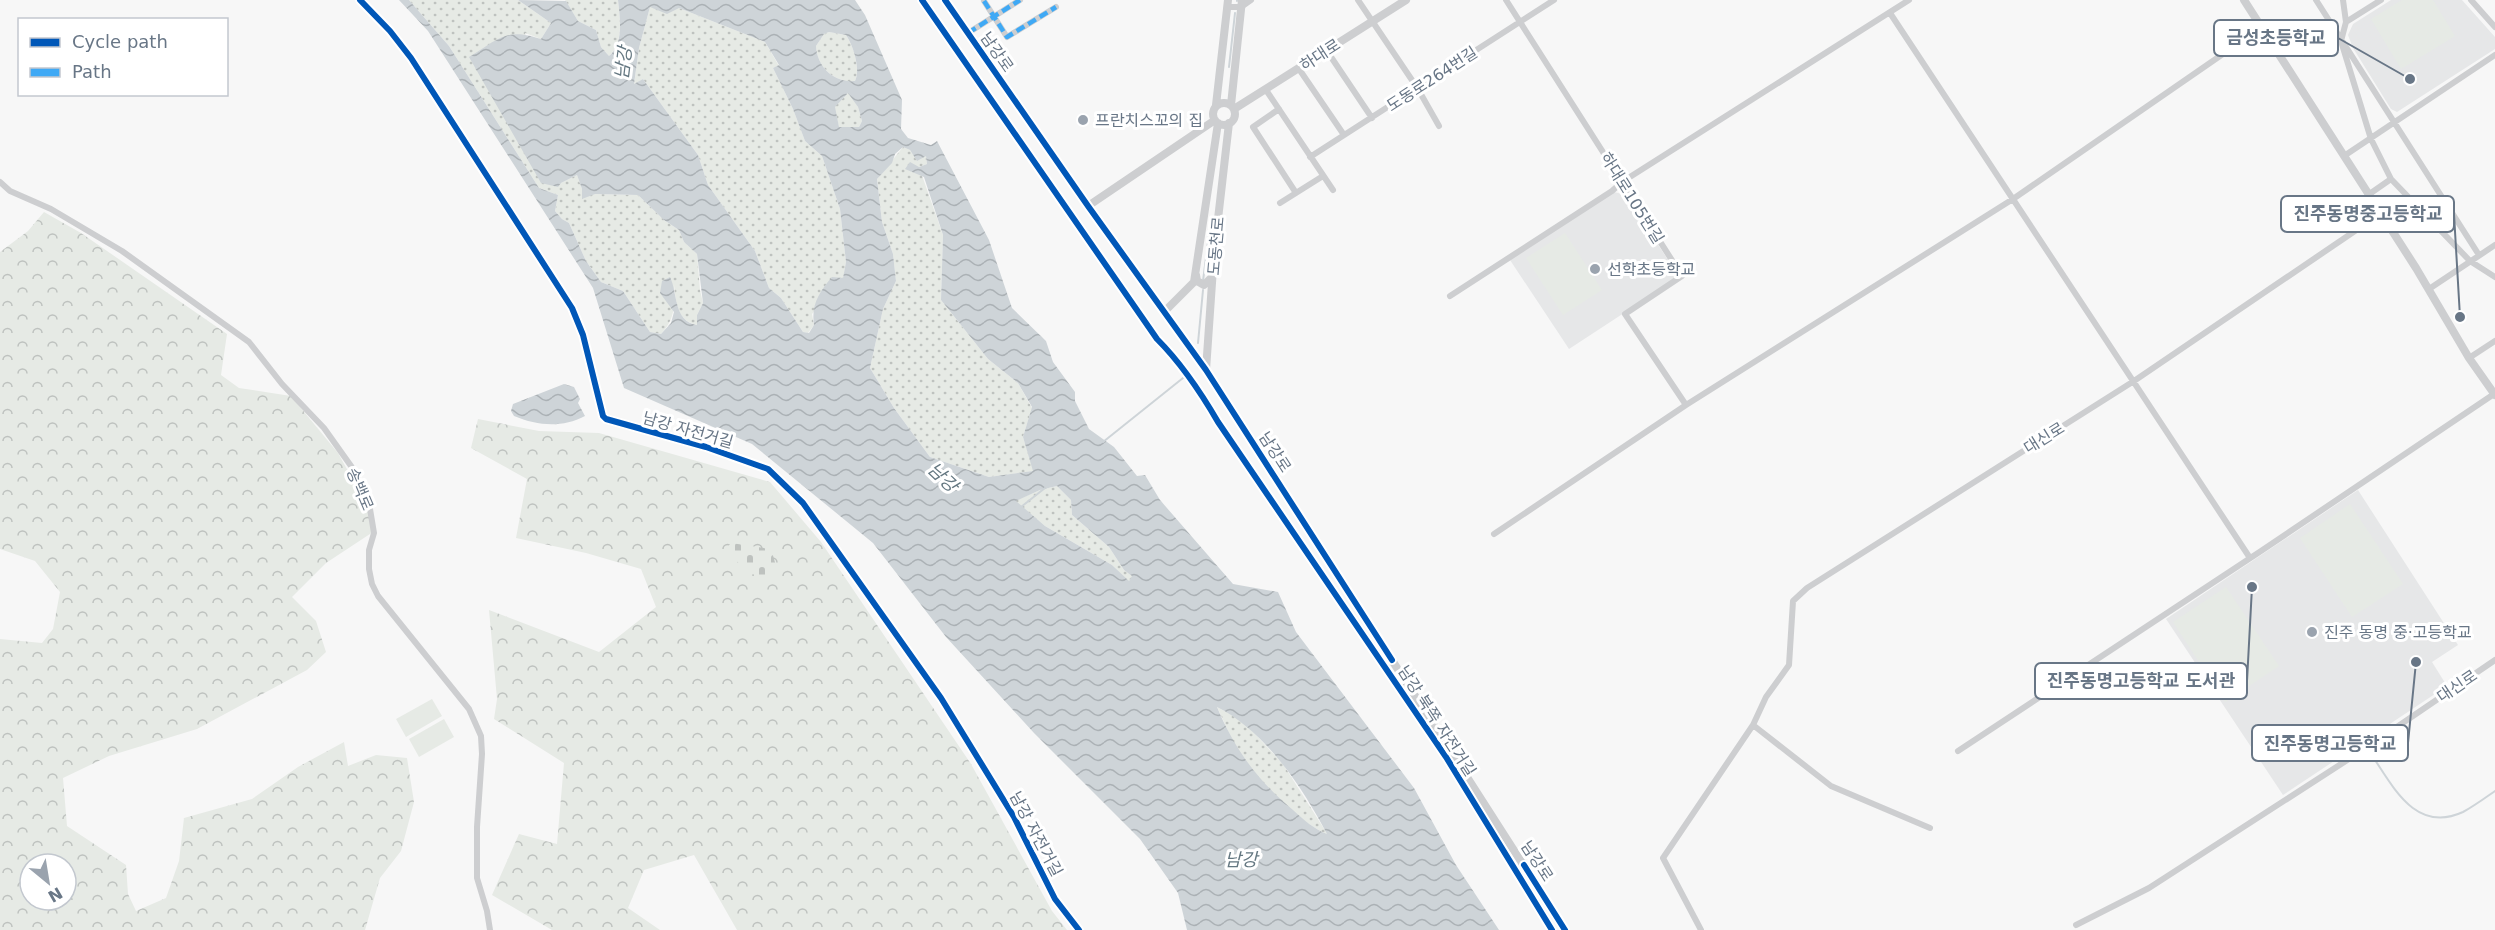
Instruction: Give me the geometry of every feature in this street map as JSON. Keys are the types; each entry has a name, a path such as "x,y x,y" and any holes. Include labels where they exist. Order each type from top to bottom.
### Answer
{"street":[{"path":"968,33 1020,0"},
{"path":"1216,122 1213,114 1228,3 1242,3 1251,0"},
{"path":"1358,0 1418,89 1439,126"},
{"name":"하대로","path":"1232,107 1266,90 1406,0"},
{"name":"하대로105번길","path":"1506,0 1682,276 1625,314 1686,405"},
{"name":"도동로264번길","path":"1310,157 1554,0"},
{"path":"1450,296 1612,191 1622,182 1909,0"},
{"path":"1958,751 2494,394 2469,358 2429,289 2244,0"},
{"path":"2316,0 2479,255"},
{"path":"2343,0 2346,22 2342,41 2371,139 2391,179 2470,261 2495,277"},
{"path":"2346,22 2381,0"},
{"path":"2471,0 2495,27"},
{"name":"남강로","path":"946,1 1088,206 1206,370 1565,930"},
{"path":"984,1 1007,38 1056,7"},
{"path":"1088,206 1216,122 1229,123 1234,118 1232,107 1242,3"},
{"path":"1890,13 2250,558"},
{"path":"1494,534 1686,405 2013,199 2262,27"},
{"path":"1327,51 1372,118"},
{"path":"2344,156 2495,55"},
{"path":"1299,69 1344,135"},
{"path":"1266,90 1332,190"},
{"path":"1216,105 1223,102 1232,107"},
{"path":"1279,110 1255,125 1254,130 1296,193"},
{"name":"도동천로","path":"1164,312 1192,285 1196,273 1216,122"},
{"name":"도동천로","path":"1206,370 1229,123"},
{"path":"1280,203 1323,176"},
{"path":"2368,195 2391,179"},
{"name":"송백로","path":"0,182 10,191 51,209 122,251 249,342 282,384 319,422 339,447 356,473 369,503 374,533 369,550 372,584 378,596 469,709 481,736 477,878 488,910 490,930"},
{"name":"대신로","path":"1753,725 1766,697 1789,665 1793,601 1807,588 2134,381 2380,214"},
{"path":"2429,289 2495,245"},
{"path":"1196,273 1200,285 1208,284 1213,277"},
{"path":"2469,358 2495,341"},
{"name":"대신로","path":"2076,925 2149,888 2369,746 2495,660"},
{"path":"1701,930 1663,858 1753,725 1831,786 1930,828"}],"shaded area":[{"path":"2391,0 2462,0 2495,37 2495,49 2397,112 2391,109 2353,48 2348,35 2353,24"},
{"name":"선학초등학교","path":"1614,192 1626,195 1679,277 1569,349 1510,260"},
{"name":"진주 동명 중·고등학교","path":"2358,490 2458,645 2432,662 2447,686 2283,795 2166,619"}],"green space":[{"path":"409,0 518,0 551,23 541,39 525,33 561,183 577,175 582,189 595,194 638,195 664,220 679,230 684,242 697,254 703,303 697,315 697,325 690,323 681,315 674,285 672,317 661,334 650,332 623,291 601,282 586,261 569,223 555,211 558,195 539,188 449,46"},
{"path":"565,0 618,0 619,37 614,51 609,56 601,47 596,30 578,21"},
{"path":"2402,0 2433,0 2455,36 2401,69 2371,19"},
{"path":"650,7 679,8 765,42 779,66 773,68 793,109 805,141 822,156 840,209 846,262 843,279 812,314 814,325 808,333 803,332 781,298 769,288 755,251 708,185 698,155 643,79 634,85 639,48"},
{"path":"829,32 846,35 849,39 857,64 855,81 833,76 819,60 816,46 824,34"},
{"path":"849,92 858,107 862,121 859,127 839,127 834,107"},
{"path":"903,147 910,150 917,160 926,155 927,164 919,167 943,235 941,300 988,359 1018,383 1032,408 1023,437 1034,471 989,477 930,457 894,408 870,368 883,309 896,281 893,254 882,222 877,179"},
{"path":"44,212 81,233 227,334 221,375 239,388 291,396 338,453 369,509 373,532 326,563 292,597 316,621 326,652 307,670 197,729 109,756 63,778 67,826 126,865 128,894 136,911 166,898 179,861 184,818 252,799 298,767 344,742 348,766 376,755 407,758 414,802 401,851 380,878 365,930 0,930 0,639 42,643 53,629 60,592 35,561 0,549 0,252 28,231"},
{"path":"1565,233 1602,290 1563,315 1526,258"},
{"path":"478,419 539,431 599,433 770,482 821,542 971,764 1052,911 1067,930 737,930 694,855 644,870 628,908 660,930 552,930 492,895 519,834 557,844 564,763 494,719 497,699 489,610 599,652 656,607 641,569 586,553 516,538 527,479 471,448"},
{"path":"1057,486 1071,500 1072,515 1109,547 1124,570 1133,576 1128,582 1112,565 1045,526 1015,501 1040,490"},
{"path":"2350,504 2403,584 2352,617 2300,538"},
{"path":"731,543 764,548 772,552 778,573 763,577 749,572 726,549"},
{"path":"2226,587 2279,666 2225,702 2173,622"},
{"path":"432,699 442,716 406,737 396,719"},
{"path":"1217,707 1243,721 1283,764 1328,835 1280,802 1250,769 1238,751"},
{"path":"444,719 454,737 419,757 409,739"}],"water":[{"name":"남강","path":"399,0 409,0 449,46 539,188 558,195 555,211 569,223 586,261 601,282 623,291 650,332 661,334 671,323 674,312 660,293 662,281 670,277 680,312 689,322 697,325 697,315 703,303 697,254 684,242 679,230 664,220 638,195 595,194 582,199 582,189 577,175 558,187 541,183 469,57 496,40 511,35 519,34 541,39 551,23 518,0 566,1 578,21 596,30 601,47 609,56 614,51 619,38 618,0 855,0 865,15 902,100 901,129 908,138 931,145 937,141 989,240 1012,308 1046,341 1053,362 1075,392 1075,401 1089,429 1114,447 1137,476 1145,475 1160,500 1233,584 1278,592 1296,632 1414,788 1456,865 1499,930 1187,930 1178,893 1140,839 1034,733 946,637 873,543 752,444 624,388 593,288 428,31","holes":["650,7 667,14 679,8 765,42 779,65 773,68 793,109 805,141 822,156 840,209 846,262 843,278 832,277 823,288 815,305 814,325 809,333 803,332 781,298 769,288 755,251 708,185 698,155 643,79 634,84 639,48","829,32 846,35 855,57 857,70 855,81 833,76 819,60 816,46 824,34","848,93 858,107 862,121 859,127 839,127 835,107","903,147 910,150 917,161 926,156 927,164 919,167 910,162 905,169 924,177 943,235 941,300 988,359 1018,383 1032,407 1023,437 1033,471 989,477 930,457 894,408 870,368 883,309 896,281 893,254 882,222 877,179 892,163 895,154","1057,486 1071,500 1072,515 1109,547 1124,570 1132,576 1129,581 1112,565 1045,526 1016,501 1040,490","1217,707 1235,717 1251,730 1281,762 1327,834 1305,821 1269,788 1249,764"]},
{"path":"564,384 574,387 580,399 578,403 585,416 559,424 541,424 514,416 511,411 513,404"}],"waterway":[{"path":"1229,67 1235,13"},
{"path":"1203,281 1211,219"},
{"path":"1198,343 1203,290"},
{"path":"1103,442 1183,378"},
{"path":"1021,507 1045,488"},
{"path":"2371,754 2407,803 2431,817 2446,817 2463,812 2495,791"}],"marked path":[{"path":"968,33 1020,0"},
{"path":"984,1 1007,37 1056,7"}],"cycle path":[{"name":"남강 자전거길","path":"360,0 390,31 411,58 572,308 583,335 603,416 606,419 706,447 768,469 803,503 941,698 1014,817 1055,899 1079,930"},
{"name":"남강 북쪽 자전거길","path":"922,0 1157,339 1183,368 1446,757 1552,930"},
{"name":"남강 북쪽 자전거길","path":"945,0 1088,206 1206,370 1392,660"},
{"path":"1524,865 1565,930"}],"place":[{"name":"금성초등학교","path":"2410,79"},
{"name":"프란치스꼬의 집","path":"1083,120"},
{"name":"선학초등학교","path":"1595,269"},
{"name":"진주동명중고등학교","path":"2460,317"},
{"name":"진주동명고등학교 도서관","path":"2252,587"},
{"name":"진주 동명 중·고등학교","path":"2312,632"},
{"name":"진주동명고등학교","path":"2416,662"}]}
